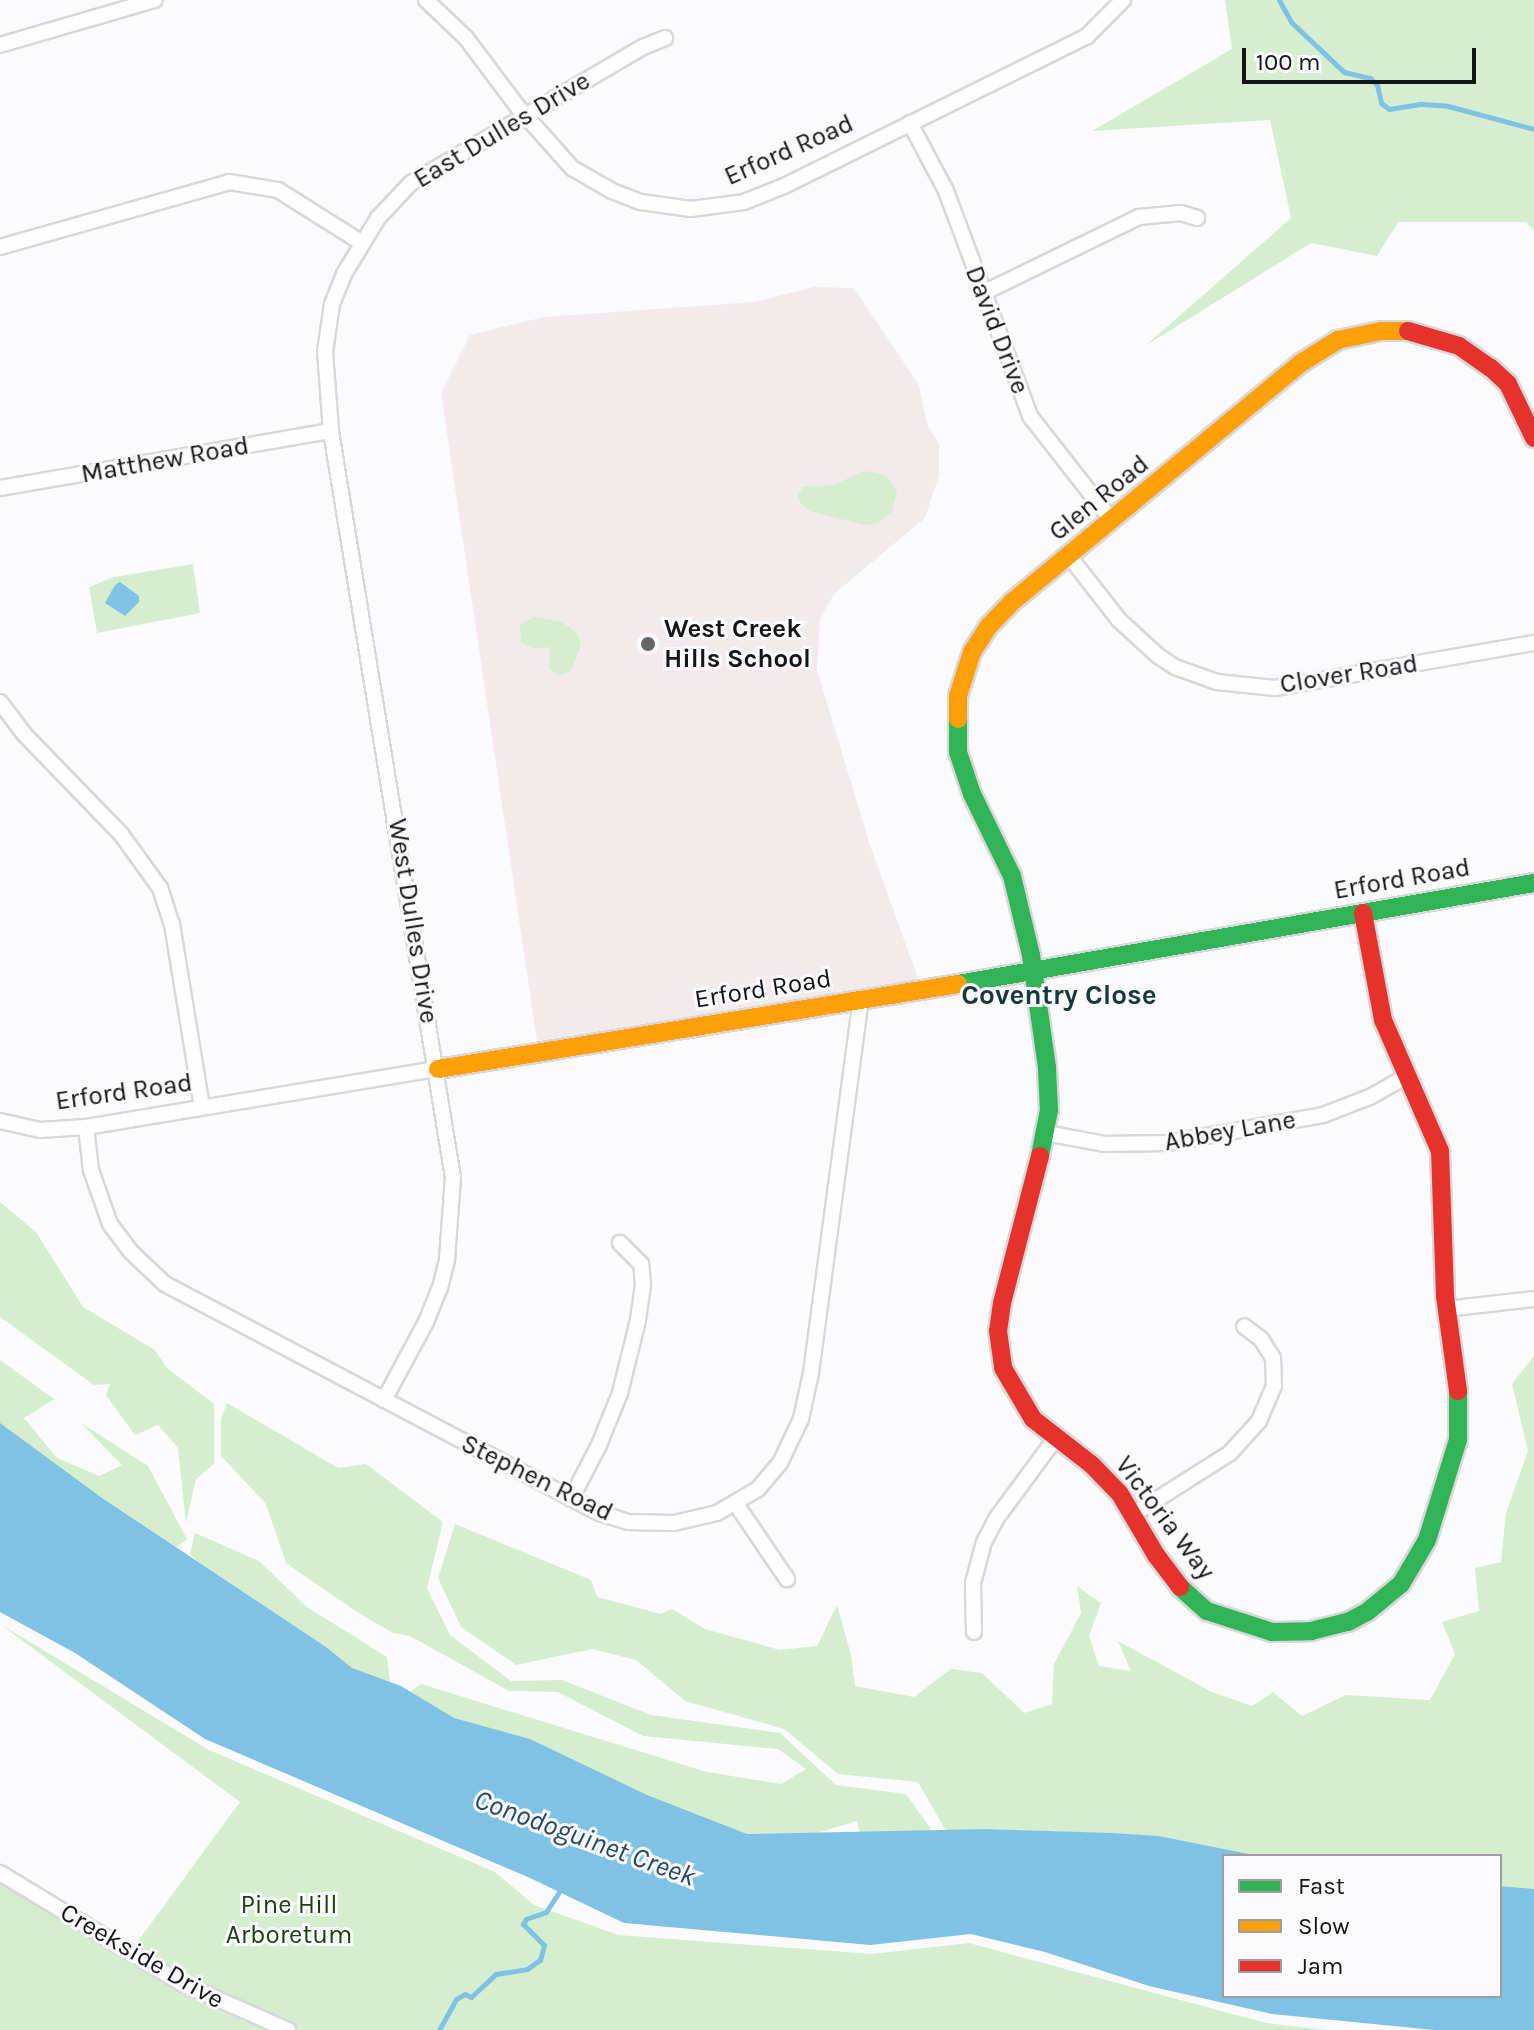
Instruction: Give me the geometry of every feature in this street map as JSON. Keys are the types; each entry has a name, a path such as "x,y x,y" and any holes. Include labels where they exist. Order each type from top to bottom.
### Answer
{"street":[{"path":"0,45 155,0"},
{"name":"Erford Road","path":"426,0 466,38 525,116 562,157 590,180 641,202 691,209 721,207 762,196 1087,36 1123,0"},
{"name":"East Dulles Drive","path":"331,431 325,352 327,326 344,274 392,199 411,183 643,47 665,38"},
{"name":"David Drive","path":"910,123 946,191 1030,416 1112,521"},
{"path":"0,247 229,182 249,182 278,190 362,243"},
{"path":"983,293 1139,217 1181,213 1197,218"},
{"name":"Glen Road","path":"1033,970 1012,876 963,772 956,722 958,696 972,652 988,627 1012,602 1301,363 1321,349 1353,336 1406,331 1437,337 1459,346 1484,362 1508,384 1534,438"},
{"name":"Matthew Road","path":"0,488 331,431"},
{"name":"West Dulles Drive","path":"331,431 438,1069 453,1178 447,1259 426,1322 384,1400"},
{"name":"Clover Road","path":"1069,556 1119,620 1157,655 1175,667 1217,682 1275,688 1534,643"},
{"path":"0,702 25,735 121,834 160,888 172,924 202,1108"},
{"name":"Erford Road","path":"0,1121 40,1130 86,1127 861,1000 1534,883"},
{"name":"Victoria Way","path":"1033,970 1047,1068 1049,1110 1046,1133 1005,1290 999,1345 1003,1368 1017,1397 1033,1419 1105,1476 1134,1514 1156,1555 1179,1586 1207,1611 1224,1619 1287,1633 1328,1628 1367,1612 1410,1573 1427,1540 1446,1486 1459,1429 1455,1363 1446,1309 1440,1151 1407,1076 1375,990 1363,913"},
{"name":"Stephen Road","path":"86,1127 91,1170 101,1205 110,1224 151,1274 209,1309 600,1513 648,1524 701,1519 736,1504 766,1480 780,1463 801,1419 811,1373 861,1000"},
{"name":"Abbey Lane","path":"1046,1133 1104,1144 1167,1143 1323,1115 1370,1097 1407,1076"},
{"path":"571,1499 599,1445 620,1393 638,1320 643,1285 641,1264 620,1243"},
{"path":"1446,1309 1534,1299"},
{"path":"1134,1514 1230,1453 1259,1421 1274,1386 1273,1358 1261,1339 1244,1326"},
{"path":"974,1632 973,1583 984,1542 996,1519 1055,1439"},
{"path":"736,1504 787,1579"},
{"name":"Creekside Drive","path":"0,1873 181,1983 288,2030"}],"shaded area":[{"name":"West Creek Hills School","path":"814,287 854,288 919,385 927,424 939,444 939,476 925,518 834,594 820,619 817,670 870,845 919,981 537,1041 441,393 470,335 544,317 754,302"}],"green space":[{"path":"1225,0 1534,0 1534,231 1526,222 1398,222 1377,256 1311,243 1145,346 1291,218 1270,120 1092,131 1232,49"},
{"path":"865,471 886,475 897,491 892,512 878,523 866,525 812,512 802,505 797,496 803,487 833,485"},
{"path":"193,564 200,613 97,633 89,587 114,577"},
{"path":"534,617 562,622 577,633 581,646 570,672 559,675 549,669 550,647 535,649 521,643 520,625"},
{"path":"0,1202 36,1232 83,1307 155,1350 167,1368 214,1404 214,1464 196,1479 186,1523 178,1448 158,1425 135,1435 106,1395 110,1384 94,1385 0,1317"},
{"path":"1534,1356 1534,1889 1502,1886 1502,1854 1249,1854 1159,1836 996,1829 946,1831 918,1782 838,1774 784,1729 685,1701 636,1660 592,1649 516,1665 461,1627 438,1578 455,1524 591,1580 597,1597 661,1614 672,1609 705,1629 780,1650 817,1646 837,1605 851,1655 855,1686 914,1697 951,1669 982,1673 1024,1713 1052,1704 1054,1664 1081,1613 1077,1586 1101,1603 1089,1636 1099,1666 1131,1671 1118,1641 1212,1692 1252,1706 1273,1692 1302,1716 1346,1695 1430,1700 1455,1654 1442,1622 1479,1611 1475,1568 1501,1562 1506,1513 1528,1451 1512,1384"},
{"path":"0,1360 54,1399 24,1418 57,1458 99,1476 122,1465 81,1423 148,1466 187,1539 176,1548 15,1450 8,1428 0,1424"},
{"path":"227,1403 338,1468 366,1464 443,1522 427,1588 450,1635 511,1681 562,1680 651,1715 780,1733 836,1785 906,1794 931,1829 912,1837 861,1838 857,1821 797,1839 749,1839 402,1698 421,1684 707,1772 781,1784 806,1769 778,1749 643,1736 558,1692 509,1691 410,1636 393,1633 357,1612 286,1563 266,1504 221,1456 221,1419"},
{"path":"195,1533 259,1561 307,1607 387,1657 390,1682 343,1666 227,1591 190,1554"},
{"name":"Pine Hill Arboretum","path":"0,1624 209,1750 495,1872 534,1905 619,1935 872,1954 969,1943 1266,2023 1328,2030 0,2030 0,1878 127,1956 240,1802"}],"water":[{"path":"120,582 139,596 139,602 125,616 105,603"},
{"name":"Conodoguinet Creek","path":"0,1423 102,1498 326,1647 352,1668 401,1686 454,1718 530,1739 647,1795 747,1834 986,1829 1112,1833 1159,1836 1249,1854 1222,1854 1222,1998 1502,1998 1502,1886 1534,1889 1534,2030 1434,2030 1272,2014 1149,1986 1045,1952 971,1934 870,1945 624,1923 530,1878 205,1739 75,1653 0,1612"}],"waterway":[{"path":"1279,0 1291,22 1344,72 1370,78 1377,85 1381,103 1389,109 1422,104 1448,106 1534,129"},
{"path":"439,2030 456,1999 465,1994 471,1997 496,1974 527,1969 540,1960 544,1945 523,1924 526,1919 546,1912 563,1886"}],"traffic: fast":[{"path":"958,719 958,752 972,794 1012,876 1031,955 1047,1068 1049,1110 1040,1156"},
{"path":"958,984 1534,883"},
{"path":"1180,1587 1207,1611 1272,1632 1311,1631 1348,1622 1367,1612 1401,1584 1427,1540 1458,1440 1458,1391"}],"traffic: slow":[{"path":"958,719 958,696 972,652 988,627 1012,602 1301,363 1338,340 1381,331 1408,331"},
{"path":"438,1069 958,984"}],"traffic: jam":[{"path":"1408,331 1459,346 1491,368 1508,384 1534,438"},
{"path":"1363,913 1383,1020 1440,1151 1445,1296 1458,1391"},
{"path":"1040,1156 1002,1303 998,1331 1003,1368 1033,1419 1092,1465 1120,1494 1156,1555 1180,1587"}],"place":[{"name":"West Creek Hills School","path":"648,644"}],"district":[{"name":"Coventry Close","path":"1059,995"}]}
